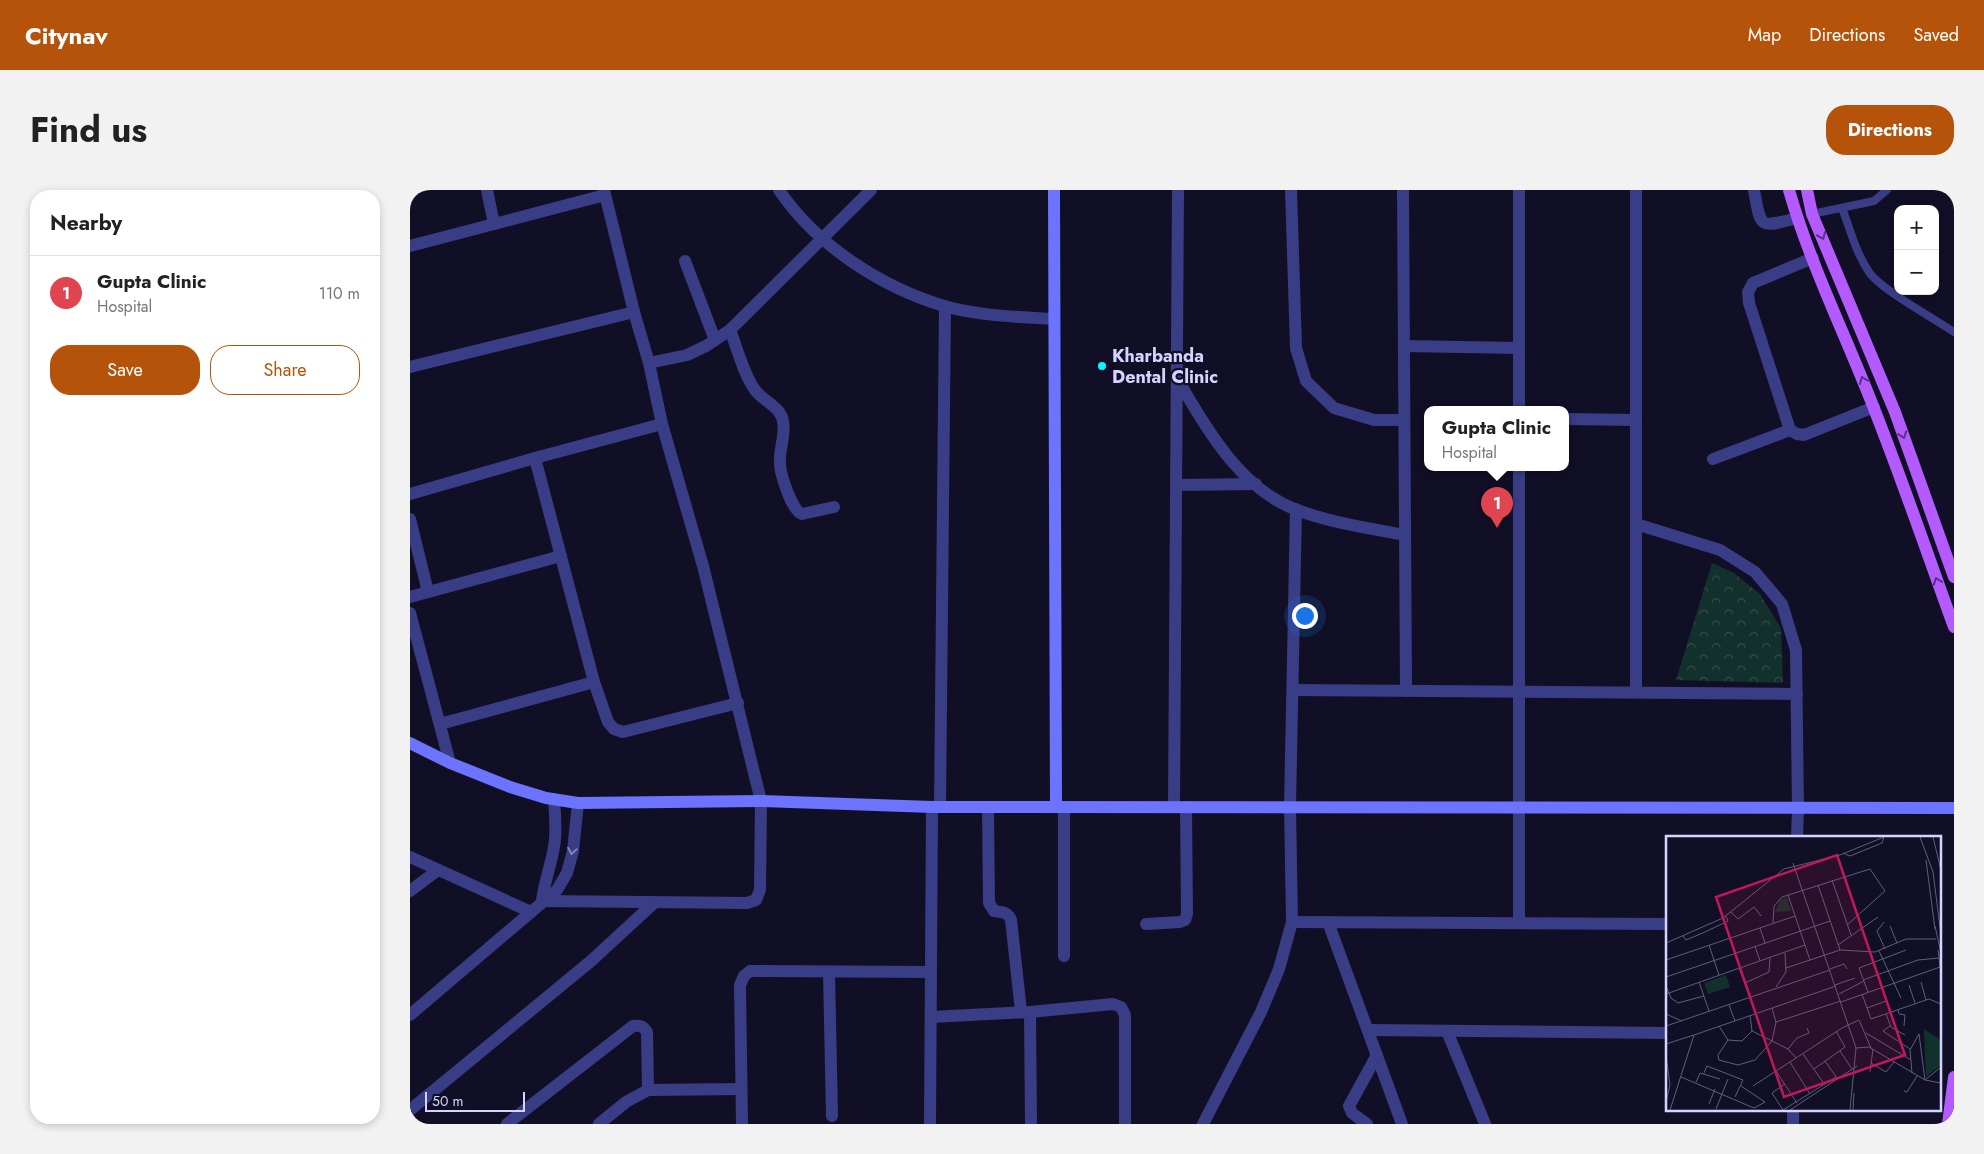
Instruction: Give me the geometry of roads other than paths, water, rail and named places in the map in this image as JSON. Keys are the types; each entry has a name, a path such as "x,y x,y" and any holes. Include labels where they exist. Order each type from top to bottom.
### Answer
{"main road":[{"path":"1789,190 1797,218 1876,413 1954,627"},
{"path":"1806,190 1812,214 1894,412 1954,577"},
{"path":"1876,413 1894,412"},
{"path":"1948,1124 1954,1077"}],"street":[{"path":"487,190 494,224"},
{"path":"779,190 790,206 822,239 881,280 906,292 945,306 994,315 1054,319"},
{"path":"650,363 687,355 730,330 871,190"},
{"path":"1054,190 1060,807 1064,956"},
{"path":"1146,924 1180,922 1184,920 1187,914 1180,807 1177,485 1178,190"},
{"path":"1291,190 1296,348 1306,381 1334,408 1374,420 1404,420"},
{"path":"1403,190 1406,691"},
{"path":"1519,190 1519,406"},
{"path":"1636,190 1636,692"},
{"path":"1754,190 1759,218 1764,223 1771,224 1797,218"},
{"path":"410,246 604,193 634,312 650,363 662,424 703,566 761,801 760,890 756,900 747,903 542,901"},
{"path":"1813,258 1753,283 1748,292 1749,303 1790,430 1800,436 1876,413"},
{"path":"685,261 715,340"},
{"path":"930,1124 931,972 936,807 945,306"},
{"path":"410,367 634,312"},
{"path":"730,330 749,381 757,392 778,410 783,418 784,428 780,462 782,478 796,510 802,514 834,507"},
{"path":"1404,346 1519,348"},
{"path":"1178,380 1207,429 1230,461 1269,495 1296,510 1336,522 1405,535"},
{"path":"1569,419 1636,420"},
{"path":"410,494 662,424"},
{"path":"1714,459 1790,430"},
{"path":"535,458 594,682 608,722 614,729 623,732 738,704"},
{"path":"1519,471 1519,923"},
{"path":"1177,485 1256,484"},
{"path":"1203,1124 1261,1012 1279,969 1292,922 1290,807 1296,510"},
{"path":"410,519 428,592"},
{"path":"1636,524 1720,550 1756,572 1782,604 1796,650 1798,809 1796,836"},
{"path":"410,597 561,556"},
{"path":"410,614 450,763"},
{"path":"440,724 594,682"},
{"path":"1293,690 1797,694"},
{"path":"410,743 450,763 510,787 554,799 578,803 761,801 936,807 1954,808"},
{"path":"542,901 543,888 554,848 557,826 554,799"},
{"path":"410,1015 556,890 567,873 573,851 578,803"},
{"path":"988,807 989,903 994,910 1010,916 1011,920 1026,1011 1031,1124"},
{"path":"557,826 575,829"},
{"path":"410,857 531,912"},
{"path":"410,891 438,870"},
{"path":"410,1110 590,961 655,902"},
{"path":"1292,922 1666,924"},
{"path":"1328,922 1402,1124"},
{"path":"742,1124 740,985 744,976 750,971 829,973 931,972"},
{"path":"829,973 832,1116"},
{"path":"931,1017 1113,1004 1121,1007 1125,1016 1125,1124"},
{"path":"508,1124 633,1026 639,1025 644,1027 647,1032 648,1090"},
{"path":"1368,1030 1666,1033"},
{"path":"1447,1031 1484,1124"},
{"path":"1367,1124 1352,1113 1349,1106 1377,1055"},
{"path":"600,1124 626,1102 648,1090 742,1089"}],"lane":[{"path":"1812,214 1874,201 1887,190"},
{"path":"1842,208 1862,259 1870,274 1890,291 1954,332"}],"place":[{"name":"Kharbanda Dental Clinic","path":"1102,366"},
{"name":"Gupta Clinic","path":"1497,528"}]}
